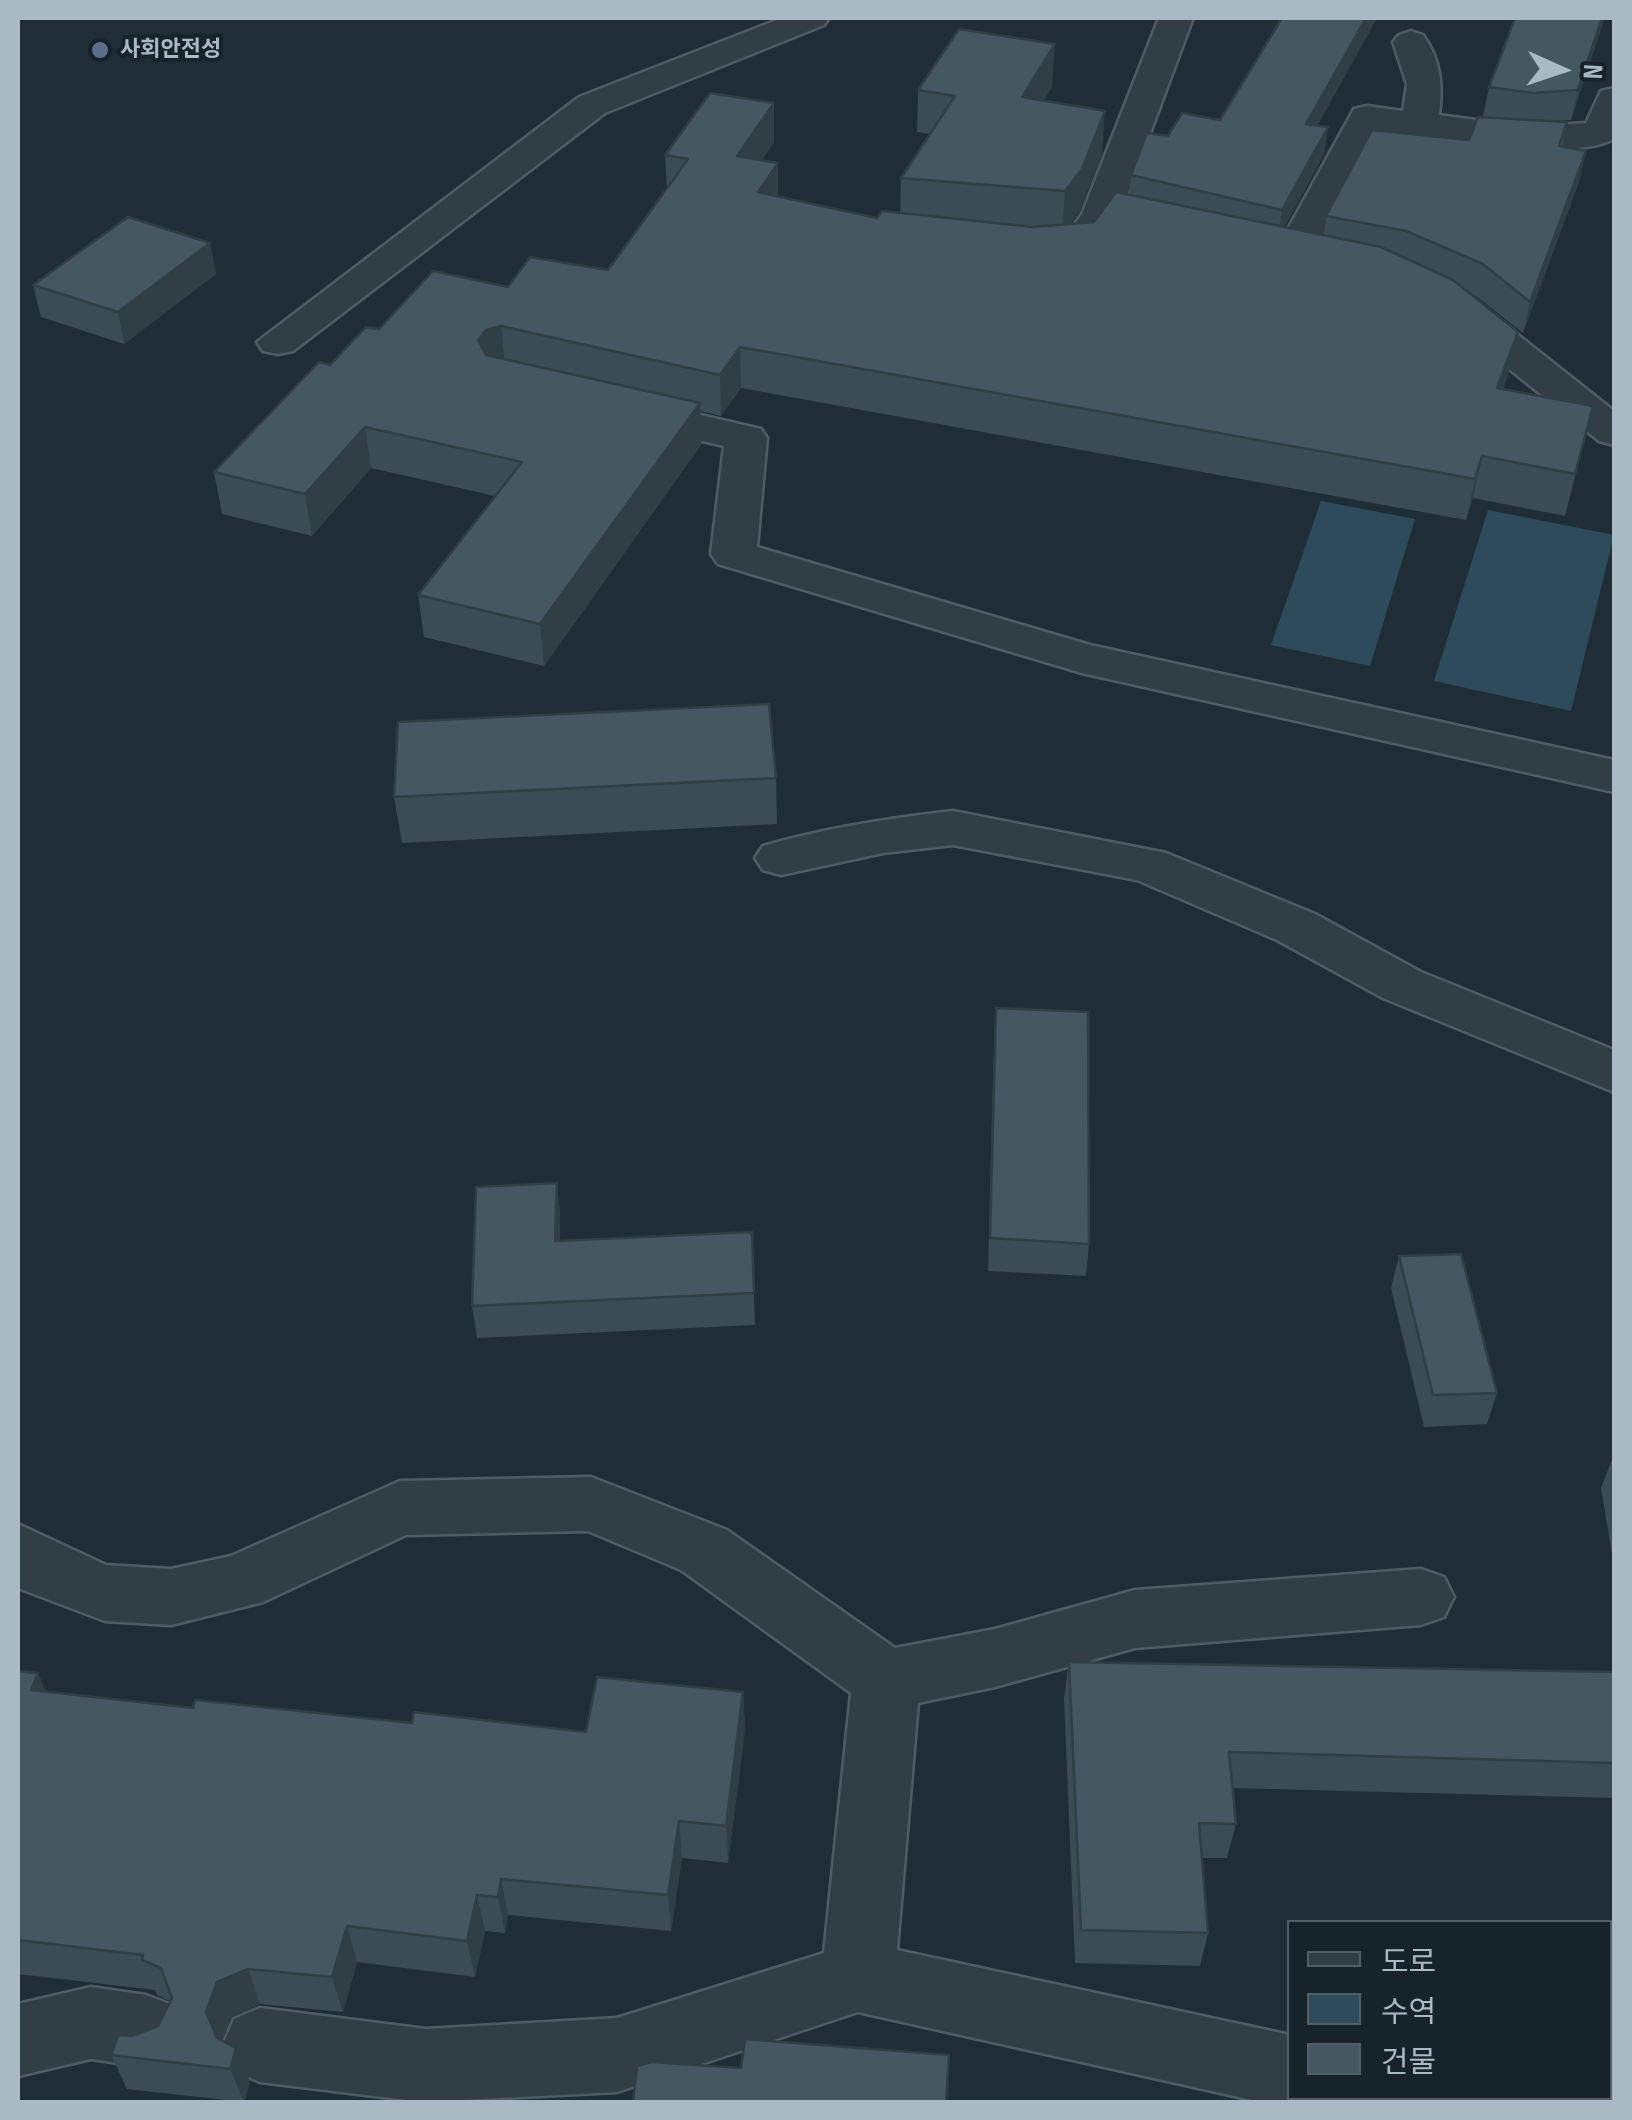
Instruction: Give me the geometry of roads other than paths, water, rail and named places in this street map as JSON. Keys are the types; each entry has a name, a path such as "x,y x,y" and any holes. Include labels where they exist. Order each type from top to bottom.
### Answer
{"street":[{"path":"278,342 592,105 812,18"},
{"path":"1012,249 1076,250 1120,218 1176,18"},
{"path":"1411,42 1425,84 1419,124"},
{"path":"1291,257 1367,117 1527,138 1600,133 1614,99"},
{"path":"1415,288 1461,308 1614,432"},
{"path":"580,400 746,438 734,554 1082,658 1614,776"},
{"path":"781,858 883,836 953,828 1148,865 1296,926 1402,984 1614,1072"},
{"path":"18,1552 39,1568 105,1594 171,1596 240,1582 400,1508 590,1504 704,1550 886,1680 995,1658 1134,1619 1421,1596"},
{"path":"858,1977 886,1680"},
{"path":"260,2045 426,2066 617,2055 858,1977 1287,2071"},
{"path":"18,2040 91,2023 146,2030"},
{"path":"558,2102 617,2055"}],"water":[{"path":"1321,501 1415,519 1370,666 1271,645"},
{"path":"1488,510 1614,535 1571,711 1434,681"}],"place":[{"name":"사회안전성","path":"100,50"}]}
